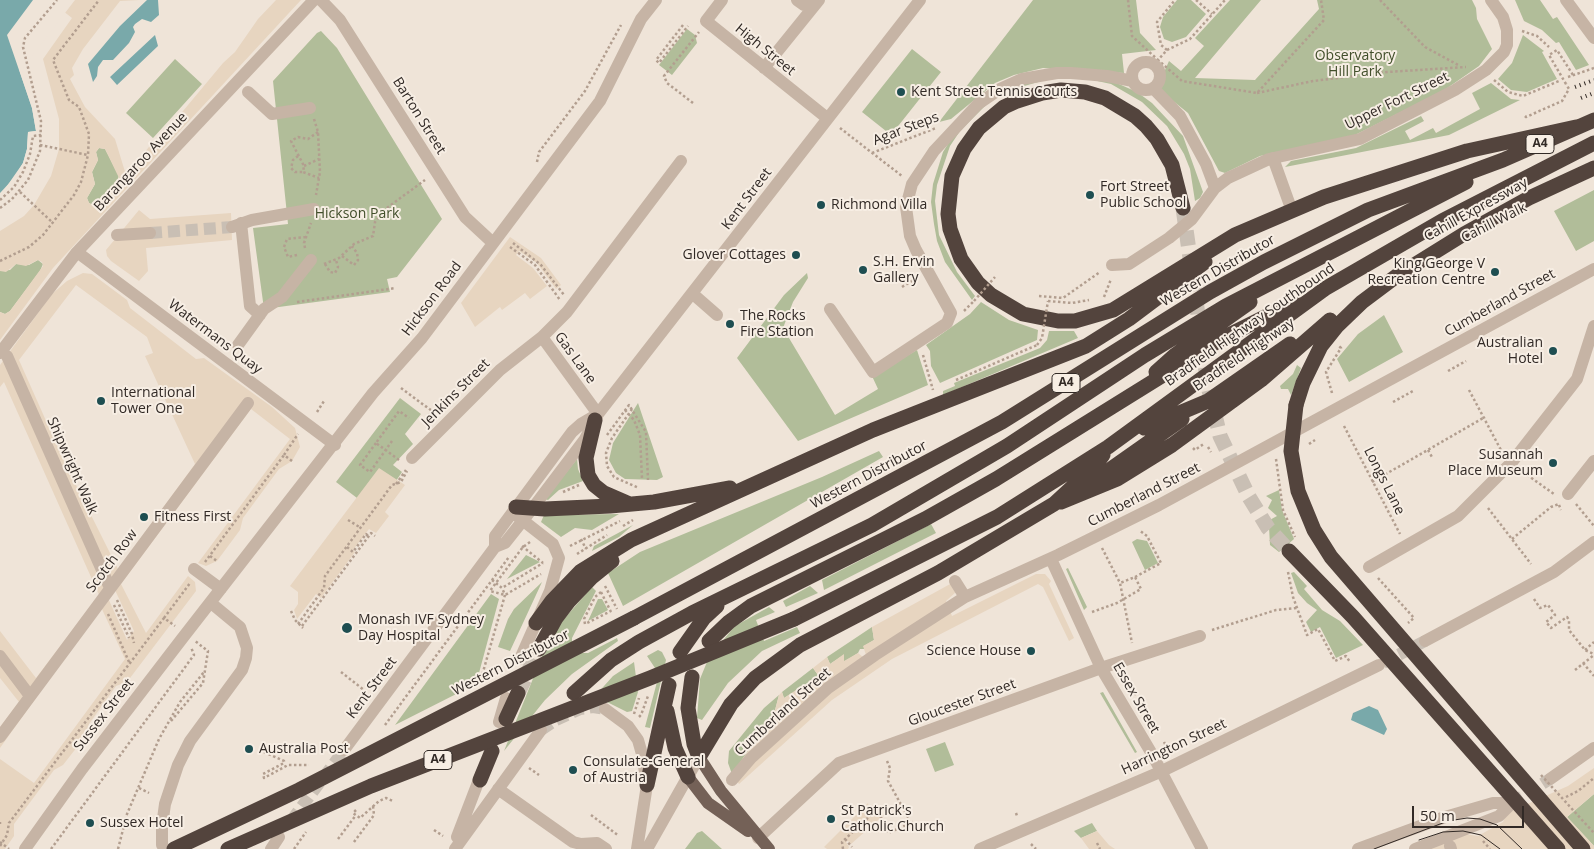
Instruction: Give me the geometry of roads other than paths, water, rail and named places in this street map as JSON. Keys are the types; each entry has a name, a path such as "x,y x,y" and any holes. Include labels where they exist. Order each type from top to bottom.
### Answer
{"highway":[{"path":"1183,208 1172,165 1157,139 1146,126 1106,98 1086,92 1061,90 1042,93 1004,107 979,128 964,149 952,176 948,214 954,243 968,272 991,295 1023,314 1058,321 1075,320 1113,310 1204,252 1235,235 1352,186 1466,152 1576,127 1594,120"},
{"name":"Western Distributor","path":"168,847 298,790 634,618 1002,422 1210,292 1264,262 1368,210 1503,160 1576,127"},
{"name":"Bradfield Highway Southbound","path":"1122,437 1326,288 1442,221 1591,145"},
{"path":"574,693 611,660 639,642 764,578 819,553 944,484 1226,306 1445,194 1503,160"},
{"name":"Cahill Expressway","path":"1355,309 1398,275 1464,234 1529,198 1594,168"},
{"path":"539,649 556,618 575,593 602,568 629,550 998,382 1086,346 1129,319 1206,262 1266,223"},
{"path":"1119,405 1175,356 1300,267"},
{"path":"709,640 717,631 751,606 941,510 1119,405 1223,338 1326,288"},
{"path":"1355,309 1337,326 1321,346 1302,383 1296,405 1292,451 1298,491 1314,530 1331,557 1583,849"},
{"name":"Bradfield Highway","path":"1122,437 1208,401 1290,344 1330,320 1355,309"},
{"path":"699,757 731,704 755,678 800,645 938,573 1054,504 1117,479 1215,415 1261,380 1330,320"},
{"path":"536,623 548,606 576,577 613,549 754,483 931,406 998,382"},
{"path":"1088,492 1111,469 1208,401"},
{"path":"597,417 586,458 588,475 594,485 604,494 621,502 633,504"},
{"name":"A4","path":"228,849 371,786 641,682 794,619 997,517 1108,448 1122,437"},
{"path":"1054,504 1093,468 1108,448"},
{"path":"521,512 633,504 681,498 754,483"},
{"path":"1293,546 1353,617 1558,849"},
{"path":"680,652 704,618 722,602 764,578"},
{"path":"692,677 688,708 694,744 699,757"},
{"path":"647,785 668,690 666,707 671,733 679,761 688,777"},
{"path":"503,720 512,695"},
{"path":"480,780 491,752"}],"main road":[{"path":"699,757 721,792 769,849"},
{"path":"688,777 708,804 758,838"}],"street":[{"name":"Barangaroo Avenue","path":"3,354 77,252 314,0"},
{"name":"Barton Street","path":"322,0 344,26 465,217 493,243"},
{"name":"Hickson Road","path":"210,603 373,393 413,349 600,101 641,19 656,0"},
{"name":"High Street","path":"722,0 706,21 827,118"},
{"path":"797,0 804,5 808,0"},
{"path":"764,68 819,0"},
{"name":"Kent Street","path":"344,750 495,547 505,543 521,512 584,439 597,417 920,0"},
{"name":"Upper Fort Street","path":"1112,265 1129,264 1169,238 1192,219 1215,188 1247,168 1272,158 1360,139 1455,90 1486,70 1504,52 1507,45 1507,30 1503,17 1491,0"},
{"path":"1566,0 1594,38"},
{"path":"830,308 874,372 917,345 947,323 951,316 949,308 927,271 910,236 906,207 908,195 925,162 959,122 978,104 1000,88 1038,75 1071,72 1106,76 1133,82 1144,90 1153,88 1160,78 1156,63 1146,62 1137,65 1132,74 1133,82"},
{"path":"1153,88 1180,116 1206,164 1215,188"},
{"path":"248,92 272,114 310,108"},
{"path":"1272,158 1292,211"},
{"path":"542,337 567,312 585,290 681,161"},
{"path":"260,315 250,306 236,225 314,209"},
{"path":"117,235 150,233"},
{"name":"Watermans Quay","path":"77,252 334,445"},
{"path":"238,345 264,309 282,297 311,260"},
{"name":"Cumberland Street","path":"732,780 751,758 828,688 965,597 1051,558 1233,466 1592,274"},
{"path":"693,294 717,316"},
{"path":"1369,567 1458,516 1512,462 1577,379 1594,326"},
{"name":"Gas Lane","path":"523,351 542,337 597,417"},
{"name":"Jenkins Street","path":"407,463 500,370 523,351"},
{"name":"Shipwright Walk","path":"3,354 111,590"},
{"name":"Scotch Row","path":"0,737 30,696 108,602 111,590 248,403"},
{"path":"1568,494 1594,461"},
{"path":"520,659 550,591 559,558 553,544 521,512"},
{"path":"1425,640 1554,572 1594,542"},
{"name":"Essex Street","path":"1051,558 1101,668 1108,676 1202,849"},
{"path":"196,571 221,589"},
{"path":"955,581 965,597"},
{"path":"168,847 162,826 165,804 178,765 190,741 242,670 246,658 247,648 240,627 210,603"},
{"name":"Sussex Street","path":"25,849 82,769 210,603"},
{"name":"Gloucester Street","path":"758,838 839,763 1101,668 1200,636"},
{"path":"0,656 30,696"},
{"name":"Harrington Street","path":"980,849 1160,772 1378,665"},
{"path":"605,709 628,726 638,740 647,785 638,849"},
{"path":"454,849 542,730"},
{"path":"1550,779 1594,748"},
{"path":"647,849 699,757"},
{"path":"454,849 480,780"},
{"path":"498,788 573,842 581,844 597,843 606,849"},
{"path":"1358,849 1445,817 1493,804 1512,803 1499,816 1415,849"},
{"path":"271,849 279,837"}],"water":[{"path":"0,0 72,0 19,69 32,108 36,131 28,132 27,149 23,163 15,177 0,193"},
{"path":"147,0 158,0 159,15 151,22 142,19 135,24 133,27 135,32 129,43 113,60 103,60 98,67 97,76 93,82 88,64 120,26"},
{"path":"155,35 158,46 117,85 110,77"},
{"path":"1369,706 1378,710 1387,729 1384,735 1351,720 1353,713"}],"tunnel":[{"path":"1183,208 1208,386 1220,436 1249,497 1268,528 1289,551"},
{"path":"150,233 232,227"},
{"path":"1383,663 1425,641"},
{"path":"518,693 539,649"},
{"path":"541,730 556,720 580,709 593,707 605,709"},
{"path":"291,821 344,750"},
{"path":"1512,803 1550,779"}],"tram line":[{"path":"1374,849 1448,821 1467,818 1480,819 1497,825 1522,849"},
{"path":"1419,840 1443,832 1463,831 1481,835 1500,849"}],"railway":[{"path":"1575,87 1594,80"},
{"path":"1581,98 1594,93"}],"place":[{"name":"Kent Street Tennis Courts","path":"901,92"},
{"name":"Fort Street Public School","path":"1090,195"},
{"name":"Richmond Villa","path":"821,205"},
{"name":"Glover Cottages","path":"796,255"},
{"name":"S.H. Ervin Gallery","path":"863,270"},
{"name":"King George V Recreation Centre","path":"1495,272"},
{"name":"The Rocks Fire Station","path":"730,324"},
{"name":"Australian Hotel","path":"1553,351"},
{"name":"International Tower One","path":"101,401"},
{"name":"Susannah Place Museum","path":"1553,463"},
{"name":"Fitness First","path":"144,517"},
{"name":"Monash IVF Sydney Day Hospital","path":"347,628"},
{"name":"Science House","path":"1031,651"},
{"name":"Australia Post","path":"249,749"},
{"name":"Consulate-General of Austria","path":"573,770"},
{"name":"St Patrick's Catholic Church","path":"831,819"},
{"name":"Sussex Hotel","path":"90,823"}],"park label":[{"name":"Observatory Hill Park","path":"1355,64"},
{"name":"Hickson Park","path":"357,214"}]}
